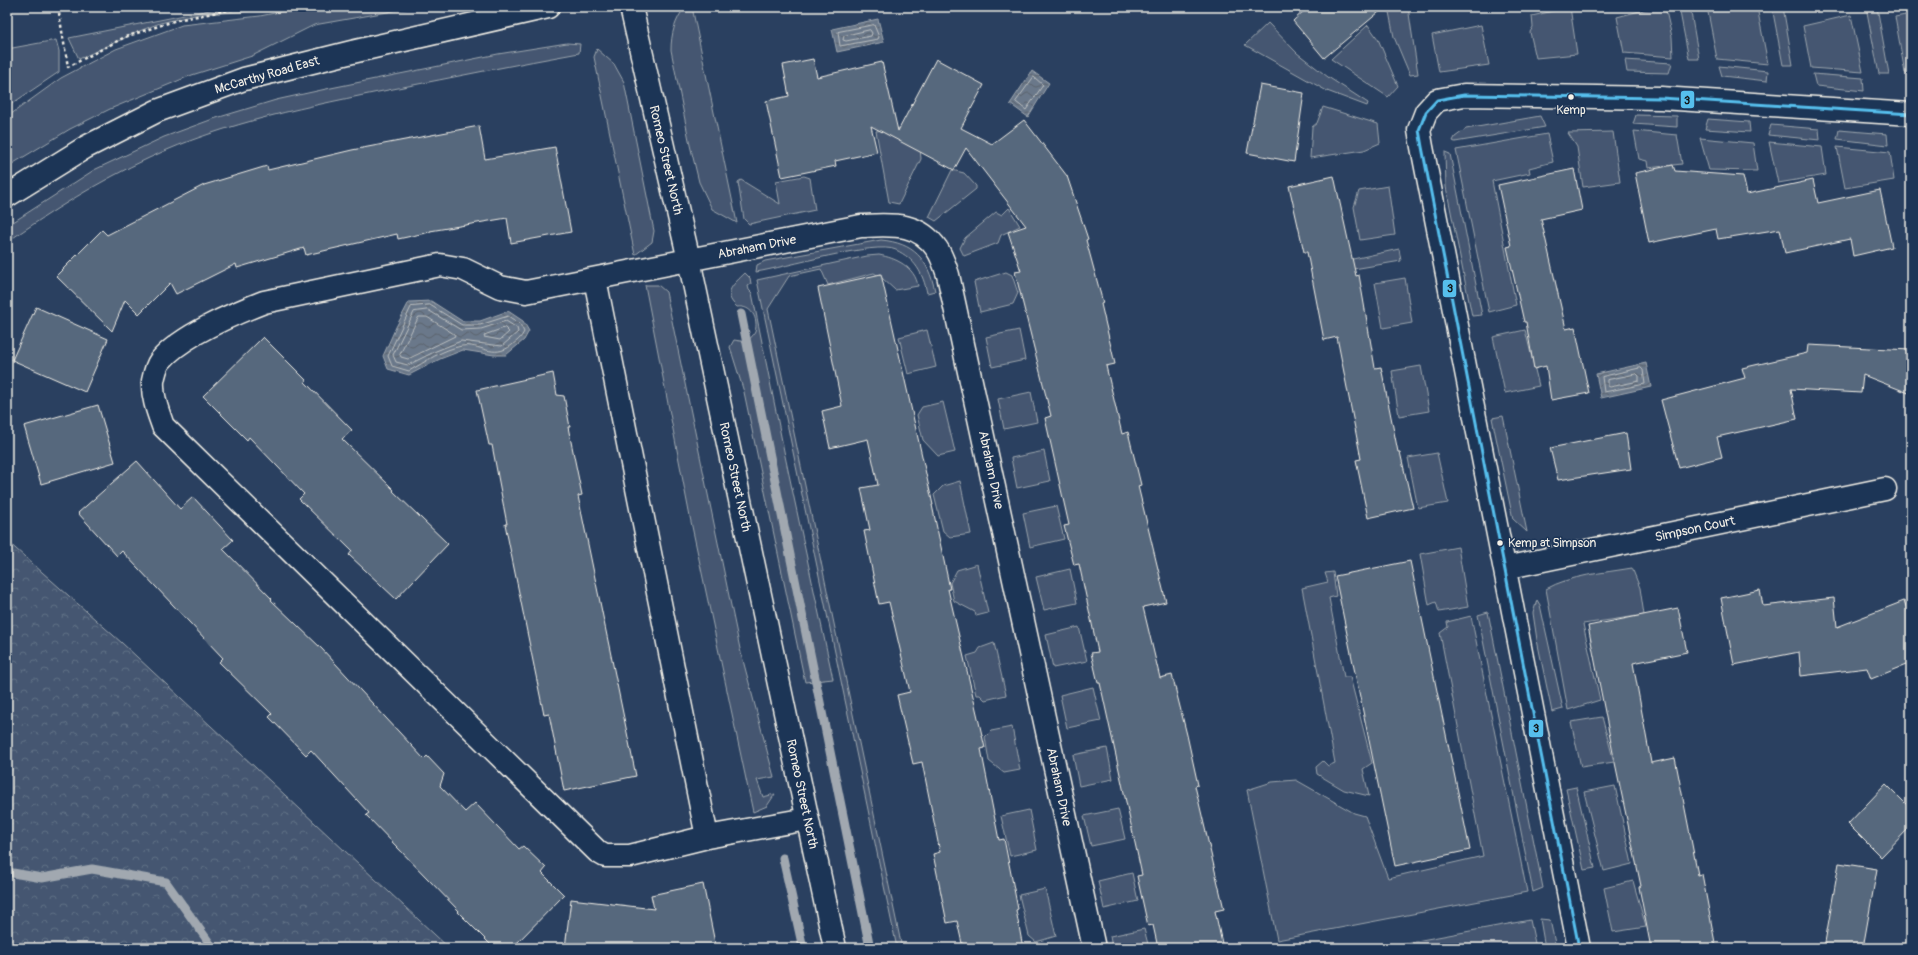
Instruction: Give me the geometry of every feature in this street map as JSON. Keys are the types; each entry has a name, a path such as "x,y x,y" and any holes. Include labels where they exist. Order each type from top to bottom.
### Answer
{"street":[{"name":"McCarthy Road East","path":"7,196 86,147 150,115 244,79 352,52 548,7"},
{"name":"Romeo Street North","path":"631,7 689,260 835,948"},
{"path":"1580,948 1419,130 1426,112 1437,100 1464,95 1661,98 1911,114"},
{"name":"Abraham Drive","path":"808,819 707,837 630,856 605,856 598,852 163,426 155,404 153,381 159,362 180,343 238,312 264,302 440,265 463,270 500,287 526,292 861,226 898,224 924,233 938,250 948,275 956,307 1094,948"},
{"path":"595,279 707,837"},
{"name":"Simpson Court","path":"1505,568 1885,489"}],"path":[{"path":"58,7 68,67 126,37 140,32 177,20 244,7"}],"green space":[{"path":"225,7 269,7 242,12 199,14 160,23 79,59 69,38"},
{"path":"304,7 416,7 314,25 252,56 192,75 110,109 70,129 7,167 7,117 61,78 116,49 182,25 260,16"},
{"path":"685,7 692,7 737,223 712,209 699,182 690,145 671,50 674,27"},
{"path":"1388,7 1408,7 1418,74 1410,75 1394,37"},
{"path":"1570,7 1577,54 1536,58 1530,32 1533,27 1532,16"},
{"path":"1655,7 1665,7 1672,37 1673,57 1624,53 1617,17"},
{"path":"1679,7 1690,7 1699,59 1689,59"},
{"path":"1707,7 1757,7 1768,64 1717,59"},
{"path":"1772,7 1783,7 1793,65 1783,65"},
{"path":"1866,7 1877,7 1889,74 1879,74"},
{"path":"1911,14 1911,74 1905,73 1895,17"},
{"path":"1851,15 1863,72 1811,68 1803,26"},
{"path":"1268,23 1297,53 1328,77 1368,103 1367,106 1327,91 1245,45"},
{"path":"1368,25 1378,39 1398,86 1388,97 1331,59"},
{"path":"1481,25 1489,65 1439,72 1432,35"},
{"path":"56,40 59,51 59,72 7,107 7,49"},
{"path":"567,43 580,44 579,53 331,102 269,116 208,134 178,145 112,176 7,242 7,226 94,170 164,137 213,119 276,100 326,89 498,54"},
{"path":"597,49 614,64 624,82 654,231 652,242 635,255 594,57"},
{"path":"1625,60 1672,63 1669,73 1627,72"},
{"path":"1719,66 1768,71 1767,81 1722,76"},
{"path":"1813,74 1863,78 1864,91 1816,86"},
{"path":"1323,107 1378,124 1380,143 1364,150 1310,158 1312,127 1317,123"},
{"path":"1636,115 1677,116 1677,127 1633,124"},
{"path":"1540,116 1545,127 1455,142 1453,141 1455,137 1466,129"},
{"path":"1708,119 1749,122 1750,132 1705,129"},
{"path":"1771,125 1819,129 1820,140 1768,135"},
{"path":"918,126 921,159 899,204 889,202 876,131"},
{"path":"1839,130 1887,134 1888,145 1837,139"},
{"path":"1634,131 1677,135 1682,164 1648,168 1647,161 1639,159"},
{"path":"1613,132 1620,182 1583,187 1577,147 1568,133"},
{"path":"1547,134 1553,162 1529,168 1530,173 1492,181 1516,305 1489,312 1456,150"},
{"path":"1700,138 1753,143 1757,171 1709,170"},
{"path":"1769,142 1822,147 1826,175 1778,183"},
{"path":"1837,147 1890,152 1894,180 1845,188"},
{"path":"1445,152 1450,154 1482,315 1472,316 1446,187"},
{"path":"952,170 964,173 976,186 976,189 936,221 929,217"},
{"path":"804,176 810,178 815,210 749,224 744,219 738,182 741,180 780,204 776,181"},
{"path":"1388,186 1395,235 1360,240 1354,207 1359,191"},
{"path":"1009,208 1020,226 1001,235 998,243 964,256 960,248 965,238 996,212 1002,215"},
{"path":"881,240 902,245 911,249 918,255 928,270 935,291 927,293 923,279 913,262 896,250 885,248 850,252 756,272 757,265 765,261"},
{"path":"1399,249 1401,261 1318,275 1316,267"},
{"path":"879,255 892,258 904,264 913,274 918,286 895,290 874,273 828,285 821,269 789,276 768,309 902,948 897,948 757,280 867,256"},
{"path":"1006,272 1012,275 1018,293 1013,304 980,312 974,282"},
{"path":"745,273 750,278 751,284 748,286 752,293 833,679 805,682 744,392 730,347 734,340 747,342 755,332 756,322 753,314 746,308 737,307 732,302 730,297 733,285"},
{"path":"1405,278 1412,323 1383,328 1375,283"},
{"path":"645,285 658,285 666,292 740,649 774,777 757,780 763,797 775,794 767,806 753,812 690,517"},
{"path":"927,330 936,367 908,374 899,337"},
{"path":"1019,330 1025,360 992,367 986,337"},
{"path":"1525,330 1539,386 1505,393 1493,337"},
{"path":"1421,366 1429,411 1399,416 1392,371"},
{"path":"1031,392 1037,422 1004,429 998,399"},
{"path":"943,402 955,452 938,456 923,440 917,415 922,407"},
{"path":"1503,416 1527,532 1513,519 1492,418"},
{"path":"1044,451 1050,481 1017,488 1011,458"},
{"path":"1437,453 1448,503 1418,508 1408,458"},
{"path":"960,481 971,534 950,537 943,531 934,495 943,486"},
{"path":"1056,506 1064,539 1030,547 1023,513"},
{"path":"7,541 122,643 449,948 7,948"},
{"path":"1458,547 1468,607 1439,612 1436,602 1429,605 1420,554"},
{"path":"977,564 988,613 976,616 975,612 954,601 950,583 957,570"},
{"path":"1632,568 1640,588 1644,615 1583,624 1600,700 1568,710 1546,589 1556,584 1577,578"},
{"path":"1070,569 1077,603 1044,610 1036,577"},
{"path":"1333,572 1336,596 1329,598 1344,677 1350,677 1372,763 1363,769 1369,796 1344,790 1317,774 1316,767 1323,761 1328,766 1335,763 1302,588 1328,582 1325,573"},
{"path":"1537,600 1540,605 1563,709 1552,712 1533,613"},
{"path":"1488,612 1543,888 1533,892 1478,615"},
{"path":"1471,616 1527,892 1277,940 1247,790 1272,782 1296,780 1354,813 1365,816 1388,878 1483,856 1440,633 1448,627 1447,622"},
{"path":"1079,627 1087,661 1053,668 1046,635"},
{"path":"994,643 1006,695 985,700 980,695 976,695 967,656 977,653 980,648"},
{"path":"1093,687 1101,721 1067,728 1060,695"},
{"path":"1602,717 1614,762 1581,767 1571,722"},
{"path":"1012,727 1020,770 1004,773 989,761 985,737 991,731"},
{"path":"1107,748 1113,779 1079,786 1073,755"},
{"path":"1615,786 1632,864 1604,871 1584,792"},
{"path":"1576,787 1595,868 1584,870 1566,789"},
{"path":"1118,809 1125,839 1091,846 1084,816"},
{"path":"1029,810 1037,850 1010,856 1001,816"},
{"path":"1132,873 1138,901 1104,909 1098,881"},
{"path":"1633,881 1646,927 1613,932 1604,888"},
{"path":"1045,889 1056,936 1036,942 1029,936 1019,895"},
{"path":"1540,919 1550,920 1556,948 1545,948"},
{"path":"1530,920 1536,948 1378,948"},
{"path":"1144,929 1149,948 1112,948 1110,936"}],"water":[{"path":"878,19 884,42 837,52 832,29"},
{"path":"1032,71 1049,83 1028,117 1010,104"},
{"path":"431,301 462,321 480,321 508,311 523,321 529,331 524,340 506,355 494,355 463,350 440,359 409,375 388,369 383,356 409,302"},
{"path":"1646,363 1651,387 1601,398 1596,374"}],"building":[{"path":"1308,7 1385,7 1324,58 1293,21"},
{"path":"813,59 817,77 882,62 898,131 936,59 984,85 961,128 992,144 1024,120 1067,176 1088,239 1086,240 1103,303 1101,304 1115,364 1106,366 1122,434 1128,432 1141,485 1138,486 1166,602 1143,607 1160,678 1172,675 1187,735 1198,785 1195,786 1224,909 1215,911 1223,948 1158,948 1153,925 1148,926 1137,876 1142,875 1100,683 1098,683 1091,653 1098,652 1079,564 1074,565 1064,526 1069,525 1045,418 1051,416 1015,272 1021,271 1008,232 1026,226 966,148 954,170 871,126 877,152 835,161 836,166 782,177 766,101 789,96 783,65"},
{"path":"1260,85 1304,93 1294,162 1247,153"},
{"path":"479,126 485,159 555,147 571,232 511,243 507,218 430,231 398,239 397,234 306,255 304,248 237,268 236,264 176,294 170,283 139,314 125,300 112,331 56,276 102,230 107,235 204,185 267,166 268,170 352,150"},
{"path":"1673,165 1675,171 1743,176 1747,194 1813,180 1818,203 1880,190 1892,247 1853,256 1850,239 1785,253 1780,229 1718,239 1716,229 1649,243 1635,173"},
{"path":"1574,169 1582,210 1541,219 1566,329 1575,327 1589,393 1551,400 1546,366 1534,369 1526,322 1524,322 1507,247 1511,246 1498,185"},
{"path":"1334,176 1356,276 1359,275 1375,368 1381,367 1398,452 1400,452 1413,508 1368,518 1356,460 1361,459 1337,337 1324,340 1307,252 1304,252 1289,186"},
{"path":"881,274 933,505 950,589 948,589 985,748 981,749 999,840 1004,839 1018,909 1016,910 1023,948 963,948 957,921 947,923 933,854 940,852 922,762 913,764 897,695 910,692 889,602 879,604 864,531 870,530 861,488 878,485 868,439 830,448 822,411 842,406 818,288"},
{"path":"36,307 108,339 85,392 12,360"},
{"path":"263,337 306,380 305,382 352,430 342,439 448,544 396,599 349,555 352,551 299,499 304,494 249,437 247,440 203,396"},
{"path":"1808,345 1911,350 1911,394 1863,375 1861,393 1791,389 1797,419 1717,437 1722,457 1679,468 1661,400 1745,378 1742,368 1807,353"},
{"path":"553,373 557,395 564,396 570,427 568,427 582,495 578,496 636,776 564,791 549,714 544,715 505,524 507,524 492,445 489,445 477,390"},
{"path":"98,405 115,462 41,484 24,426"},
{"path":"1626,433 1631,469 1558,480 1550,448"},
{"path":"137,461 180,509 193,497 233,540 223,549 272,599 271,600 322,649 424,759 427,756 444,774 440,786 465,812 475,803 519,849 523,846 546,868 542,873 564,895 512,948 494,948 458,912 459,911 366,815 369,813 311,750 306,755 269,717 272,714 219,662 223,658 122,551 117,556 78,513"},
{"path":"1410,561 1470,850 1395,866 1335,576"},
{"path":"1760,590 1763,606 1834,598 1837,627 1904,601 1911,619 1911,663 1871,679 1867,668 1801,676 1799,652 1734,665 1721,598"},
{"path":"1678,608 1687,652 1633,663 1651,763 1675,758 1698,875 1702,874 1716,948 1651,948 1639,887 1641,886 1588,626"},
{"path":"1886,784 1911,809 1911,826 1881,857 1848,824"},
{"path":"1839,863 1877,869 1863,948 1824,948"},
{"path":"703,884 716,948 565,948 571,899 654,909 651,895"}],"waterway":[{"path":"741,314 870,948"},
{"path":"783,858 803,948"},
{"path":"7,872 42,878 92,869 166,882 213,948"}],"transit line":[{"name":"3","path":"1579,948 1422,147 1419,130 1426,112 1437,100 1464,95 1661,98 1911,114"}],"place":[{"name":"Kemp","path":"1571,97"},
{"name":"Kemp at Simpson","path":"1500,543"}]}
